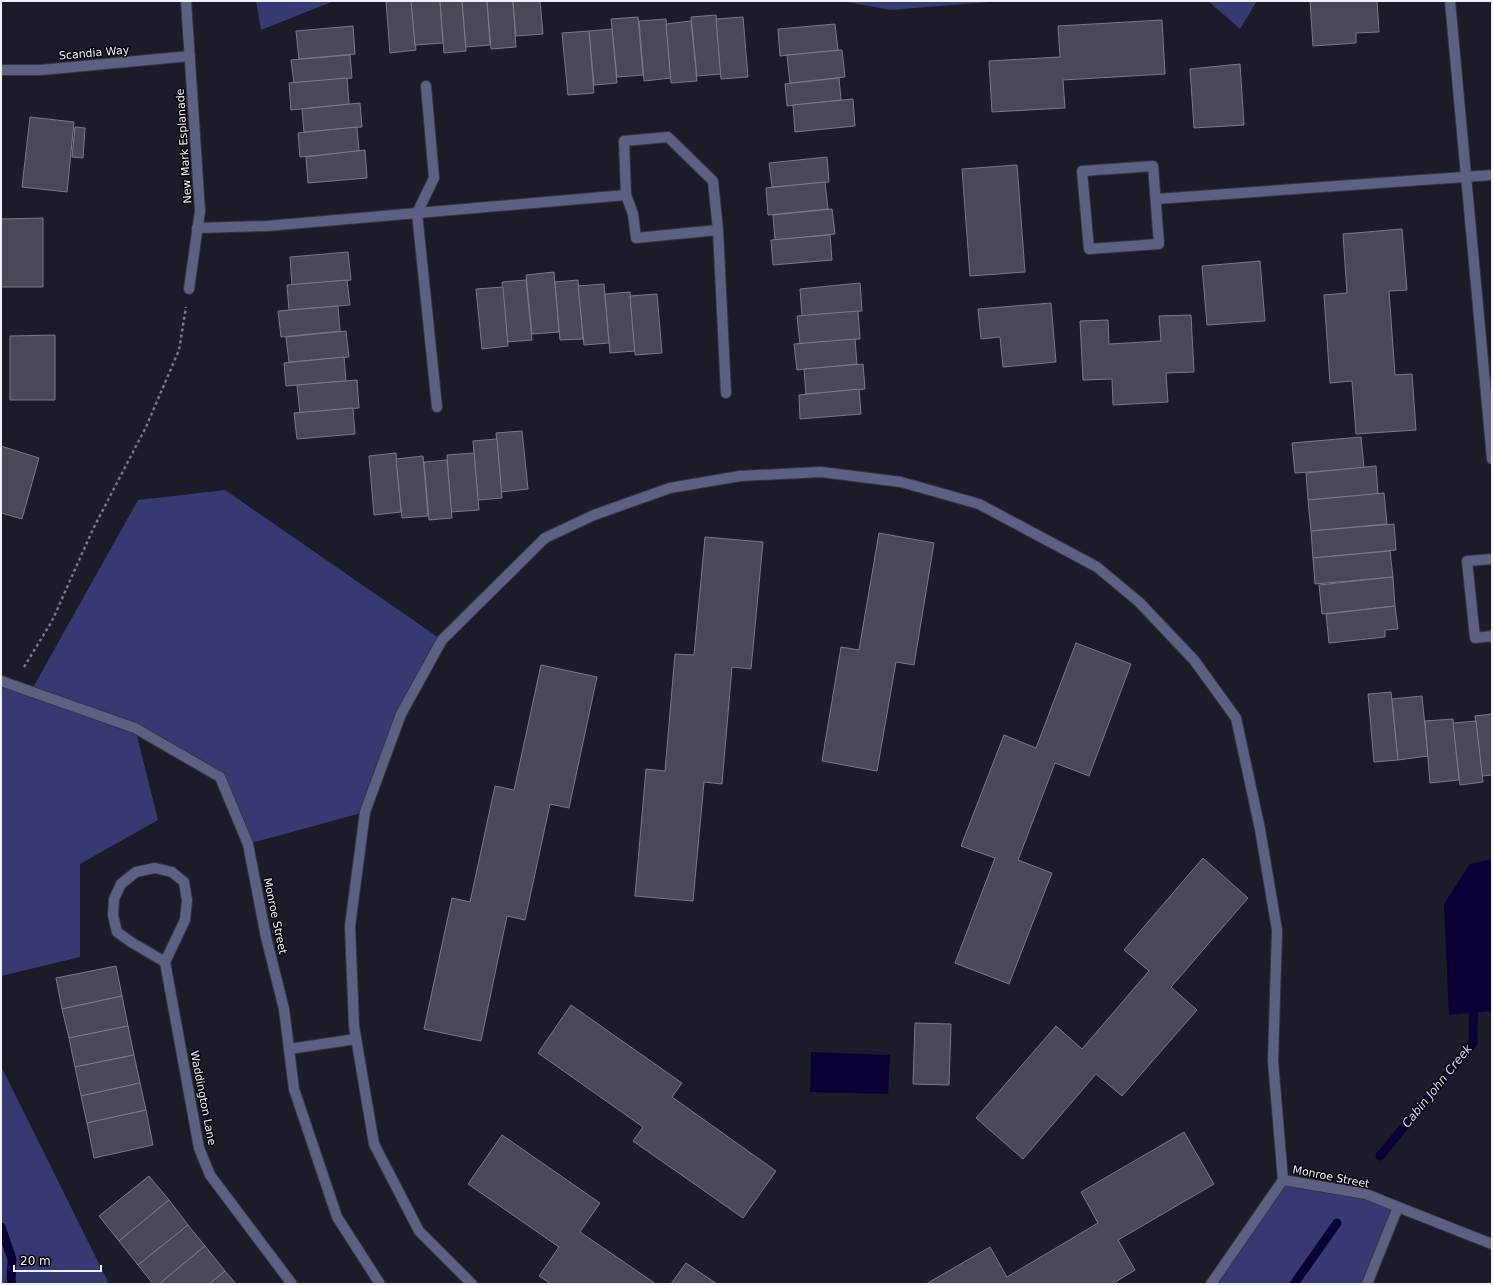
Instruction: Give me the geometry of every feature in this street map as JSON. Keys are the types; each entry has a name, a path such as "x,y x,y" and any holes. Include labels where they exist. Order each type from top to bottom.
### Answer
{"street":[{"name":"New Mark Esplanade","path":"186,1 200,211 189,289"},
{"path":"1450,1 1492,458"},
{"name":"Scandia Way","path":"1,70 41,70 190,56"},
{"path":"426,86 434,178 417,213 437,407"},
{"path":"718,230 636,238 633,214 626,195 624,141 668,137 713,181 718,230 726,394"},
{"path":"1153,166 1156,199 1159,244 1089,249 1082,171 1153,166"},
{"path":"1156,199 1492,174"},
{"path":"197,228 267,226 626,195"},
{"path":"472,1284 420,1231 374,1144 354,1026 350,926 365,812 401,714 442,640 545,538 594,515 663,491 740,476 821,472 901,482 979,504 1097,567 1139,602 1194,660 1236,718 1260,829 1276,930 1273,1061 1283,1180"},
{"path":"1492,559 1467,561 1475,638 1492,636"},
{"name":"Monroe Street","path":"1,681 135,728 220,777 248,844 266,937 284,1010 294,1089 338,1217 380,1284"},
{"path":"155,868 172,872 184,882 187,900 185,920 165,962 117,932 113,915 114,899 121,884 136,872 155,868"},
{"name":"Waddington Lane","path":"165,962 202,1155 210,1176 292,1284"},
{"path":"289,1049 356,1038"},
{"name":"Monroe Street","path":"1211,1284 1283,1180 1366,1194 1492,1244"},
{"path":"1367,1284 1398,1207"}],"path":[{"path":"13,685 52,621 93,529 146,427 179,350 189,289"}],"shaded area":[{"path":"256,1 334,1 261,30"},
{"path":"842,1 1002,1 890,10"},
{"path":"1208,1 1257,1 1240,29"},
{"path":"225,490 442,640 401,714 365,812 248,844 220,777 135,728 158,820 80,864 80,957 1,976 1,681 31,691 138,500"},
{"path":"1492,859 1492,1011 1449,1015 1444,904 1470,864"},
{"path":"811,1052 890,1055 888,1094 810,1092"},
{"path":"1,1066 109,1284 1,1284"},
{"path":"1283,1180 1366,1194 1398,1207 1367,1284 1211,1284"}],"building":[{"path":"386,1 411,1 416,50 390,53"},
{"path":"411,1 440,1 443,43 415,45"},
{"path":"440,1 462,1 466,51 444,53"},
{"path":"462,1 487,1 490,45 466,47"},
{"path":"487,1 513,1 516,47 491,49"},
{"path":"513,1 540,1 543,34 516,36"},
{"path":"1310,1 1377,1 1379,32 1356,33 1356,43 1313,46"},
{"path":"716,15 721,74 697,76 691,17"},
{"path":"638,17 643,75 617,77 611,19"},
{"path":"743,17 748,77 721,79 716,19"},
{"path":"666,19 671,78 644,81 639,21"},
{"path":"1162,20 1165,74 1063,80 1065,108 992,112 989,61 1060,57 1058,26"},
{"path":"691,21 697,81 671,83 666,24"},
{"path":"835,24 838,50 780,56 778,29"},
{"path":"353,26 355,54 299,59 296,31"},
{"path":"612,29 617,83 594,85 589,31"},
{"path":"589,31 594,93 568,95 562,33"},
{"path":"842,50 845,77 790,83 787,55"},
{"path":"350,55 352,78 294,83 291,60"},
{"path":"1240,64 1244,125 1194,128 1190,69"},
{"path":"347,78 349,104 291,110 289,83"},
{"path":"839,78 841,100 787,106 785,84"},
{"path":"853,99 855,126 795,132 793,105"},
{"path":"360,103 362,127 304,132 302,109"},
{"path":"30,117 74,122 67,192 22,187"},
{"path":"75,127 85,128 83,158 72,157"},
{"path":"357,127 359,151 300,157 298,133"},
{"path":"365,150 367,178 308,183 306,157"},
{"path":"827,157 829,182 772,187 769,163"},
{"path":"1017,165 1025,272 970,276 962,169"},
{"path":"825,182 828,209 768,215 766,188"},
{"path":"832,209 835,234 775,240 773,215"},
{"path":"43,218 43,287 1,287 1,219"},
{"path":"1402,229 1407,290 1389,291 1395,375 1412,374 1416,430 1356,434 1352,381 1330,383 1324,295 1347,293 1343,234"},
{"path":"830,235 832,260 773,265 771,240"},
{"path":"348,252 351,280 292,285 290,257"},
{"path":"1260,261 1265,321 1207,325 1202,266"},
{"path":"554,272 559,332 532,334 526,275"},
{"path":"347,280 350,305 289,310 287,285"},
{"path":"526,280 532,340 507,342 502,282"},
{"path":"578,280 583,339 560,340 555,282"},
{"path":"860,283 862,311 802,316 800,289"},
{"path":"604,284 609,343 584,345 578,286"},
{"path":"503,287 508,346 482,349 476,289"},
{"path":"630,292 635,351 610,353 605,294"},
{"path":"657,294 662,353 635,355 630,296"},
{"path":"1051,303 1056,362 1003,367 1000,337 981,339 978,309"},
{"path":"338,306 340,331 281,337 278,311"},
{"path":"858,311 860,339 800,344 797,316"},
{"path":"1191,315 1194,372 1166,373 1168,402 1113,405 1112,379 1083,380 1080,321 1108,320 1109,344 1161,341 1159,316"},
{"path":"346,331 349,357 289,362 286,337"},
{"path":"55,335 55,400 10,400 10,336"},
{"path":"855,339 857,364 797,370 794,344"},
{"path":"344,357 346,381 286,386 284,363"},
{"path":"863,364 865,389 806,394 804,369"},
{"path":"357,380 359,408 300,413 297,385"},
{"path":"859,389 861,414 800,419 799,395"},
{"path":"353,408 355,434 297,439 294,413"},
{"path":"522,431 528,489 501,492 496,433"},
{"path":"1361,437 1364,468 1295,473 1292,443"},
{"path":"497,439 502,498 478,500 473,441"},
{"path":"1,446 39,458 22,519 1,513"},
{"path":"396,453 401,512 374,515 369,456"},
{"path":"474,453 479,510 451,512 447,455"},
{"path":"423,456 428,516 402,518 396,459"},
{"path":"447,460 452,518 429,520 424,462"},
{"path":"1376,466 1378,494 1308,500 1306,473"},
{"path":"1384,493 1387,524 1311,531 1308,500"},
{"path":"1394,524 1396,550 1313,558 1311,531"},
{"path":"879,533 934,543 914,665 896,662 877,771 822,761 841,647 859,650"},
{"path":"705,537 763,542 751,669 732,667 722,784 704,782 693,901 635,896 646,769 665,771 675,654 694,655"},
{"path":"1390,551 1393,577 1315,584 1313,558"},
{"path":"1393,577 1395,606 1322,614 1319,585"},
{"path":"1395,606 1398,629 1385,630 1385,637 1329,643 1326,614"},
{"path":"1076,643 1131,664 1089,776 1055,763 1018,860 1052,873 1009,984 955,963 995,858 961,846 1004,735 1036,748"},
{"path":"541,665 597,677 569,808 550,804 525,920 507,916 481,1041 424,1029 452,898 470,902 495,786 514,790"},
{"path":"1391,692 1398,760 1374,762 1368,694"},
{"path":"1422,696 1428,756 1398,760 1392,699"},
{"path":"1492,714 1492,775 1482,776 1475,716"},
{"path":"1453,719 1459,780 1430,783 1425,721"},
{"path":"1476,721 1483,782 1460,785 1453,723"},
{"path":"1203,858 1248,898 1171,987 1197,1010 1122,1096 1096,1074 1023,1159 976,1118 1056,1026 1082,1049 1149,971 1124,950"},
{"path":"116,966 122,996 62,1009 56,978"},
{"path":"122,996 128,1026 69,1038 62,1009"},
{"path":"571,1005 682,1083 672,1097 776,1171 743,1218 633,1141 643,1127 538,1053"},
{"path":"915,1023 951,1024 949,1085 913,1084"},
{"path":"128,1026 134,1055 75,1067 69,1038"},
{"path":"134,1055 140,1083 81,1096 75,1067"},
{"path":"140,1083 146,1110 87,1123 81,1096"},
{"path":"146,1110 153,1145 94,1158 87,1123"},
{"path":"1184,1132 1214,1184 1118,1240 1135,1270 1112,1284 926,1284 990,1247 1007,1277 1098,1223 1081,1192"},
{"path":"502,1135 600,1203 580,1232 656,1284 551,1284 539,1276 559,1247 468,1184"},
{"path":"149,1176 169,1200 119,1241 99,1216"},
{"path":"169,1200 188,1225 138,1265 119,1241"},
{"path":"188,1225 205,1246 159,1284 153,1284 138,1265"},
{"path":"205,1246 225,1271 209,1284 159,1284"},
{"path":"686,1263 717,1284 671,1284"},
{"path":"225,1271 236,1284 209,1284"}],"waterway":[{"name":"Cabin John Creek","path":"1380,1156 1473,1043 1474,1002"},
{"name":"Cabin John Creek","path":"1294,1284 1337,1223"},
{"path":"1,1227 12,1259 11,1284"}]}
